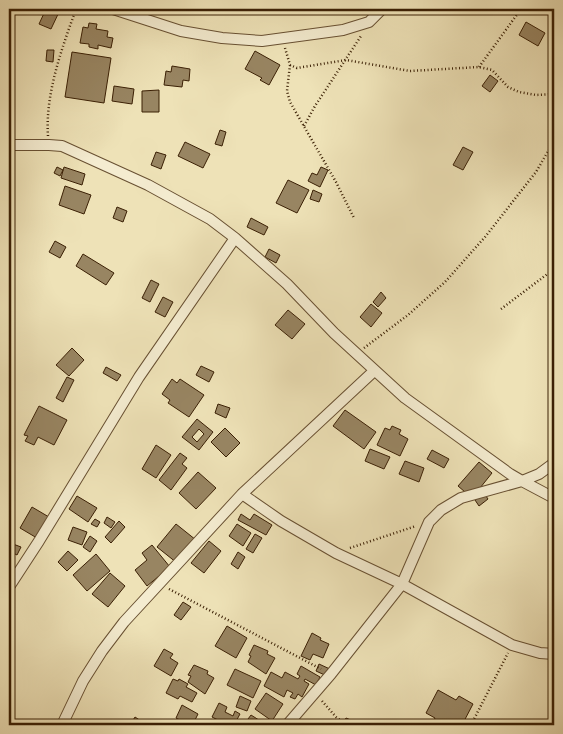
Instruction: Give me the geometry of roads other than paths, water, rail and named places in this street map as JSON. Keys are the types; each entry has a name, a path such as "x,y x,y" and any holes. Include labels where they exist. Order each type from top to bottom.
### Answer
{"street":[{"path":"113,9 181,31 222,38 262,41 343,30 369,22 382,9"},
{"path":"9,145 49,144 62,146 148,186 210,219 235,238 287,284 334,334 405,398 522,481 554,498"},
{"path":"9,588 139,377 235,238"},
{"path":"62,725 83,681 102,651 124,622 214,527 242,494 374,371"},
{"path":"287,725 331,674 402,584 429,522 441,510 461,498 522,481 538,474 554,463"},
{"path":"242,494 281,521 336,553 402,584 512,646 540,653 554,654"}]}
